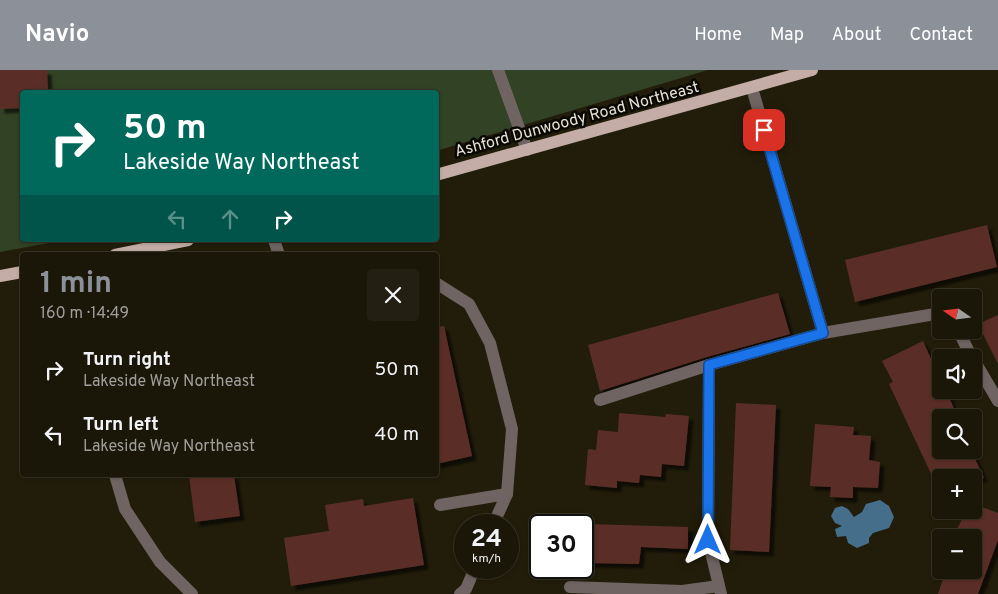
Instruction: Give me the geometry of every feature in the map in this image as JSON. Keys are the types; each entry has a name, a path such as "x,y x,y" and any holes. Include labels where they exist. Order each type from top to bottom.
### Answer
{"main road":[{"name":"Ashford Dunwoody Road Northeast","path":"439,174 812,70"},
{"path":"130,252 178,242"},
{"path":"0,276 20,272"}],"street":[{"path":"498,70 527,150"},
{"path":"752,88 823,333"},
{"path":"439,285 469,304 490,343 512,429 506,494 498,514"},
{"path":"600,400 709,365 823,333 932,315"},
{"path":"570,587 720,590 708,540 709,365"},
{"path":"982,374 998,401"},
{"path":"116,477 125,509 160,562 192,594"},
{"path":"440,505 506,494"},
{"path":"460,594 466,589 470,579"}],"green space":[{"path":"0,70 708,70 439,150 439,90 20,90 20,242 54,242 0,252"}],"water":[{"path":"880,500 889,506 894,517 889,528 873,533 869,538 869,543 857,548 848,543 846,536 837,537 835,529 842,526 835,523 831,516 835,508 842,506 848,509 854,517 862,512 866,504"}],"building":[{"path":"0,70 47,70 48,90 20,90 20,108 0,109"},
{"path":"987,225 997,267 855,302 845,260"},
{"path":"778,293 790,334 707,357 600,391 588,345"},
{"path":"998,315 998,364 982,332 982,322"},
{"path":"444,326 472,456 439,463 439,327"},
{"path":"923,341 932,361 932,399 950,399 954,409 932,409 932,459 975,459 980,469 932,469 932,476 889,384 893,382 882,361"},
{"path":"736,403 776,405 769,552 730,550"},
{"path":"619,413 665,417 666,414 689,416 684,466 662,464 661,477 640,475 639,483 617,481 617,488 585,485 588,449 596,450 598,430 618,432"},
{"path":"815,424 854,427 853,435 871,436 869,460 880,462 878,488 853,487 853,498 830,497 831,487 810,486"},
{"path":"189,477 234,477 240,516 195,522"},
{"path":"413,498 424,565 291,586 284,538 329,531 325,505 363,499 364,506"},
{"path":"982,507 998,513 998,540 978,594 938,594 943,579 982,579 982,529 957,529 962,519 982,519"},
{"path":"594,524 688,527 688,549 641,547 639,564 594,563"}],"route":[{"path":"708,540 709,365 823,333 764,130"}]}
